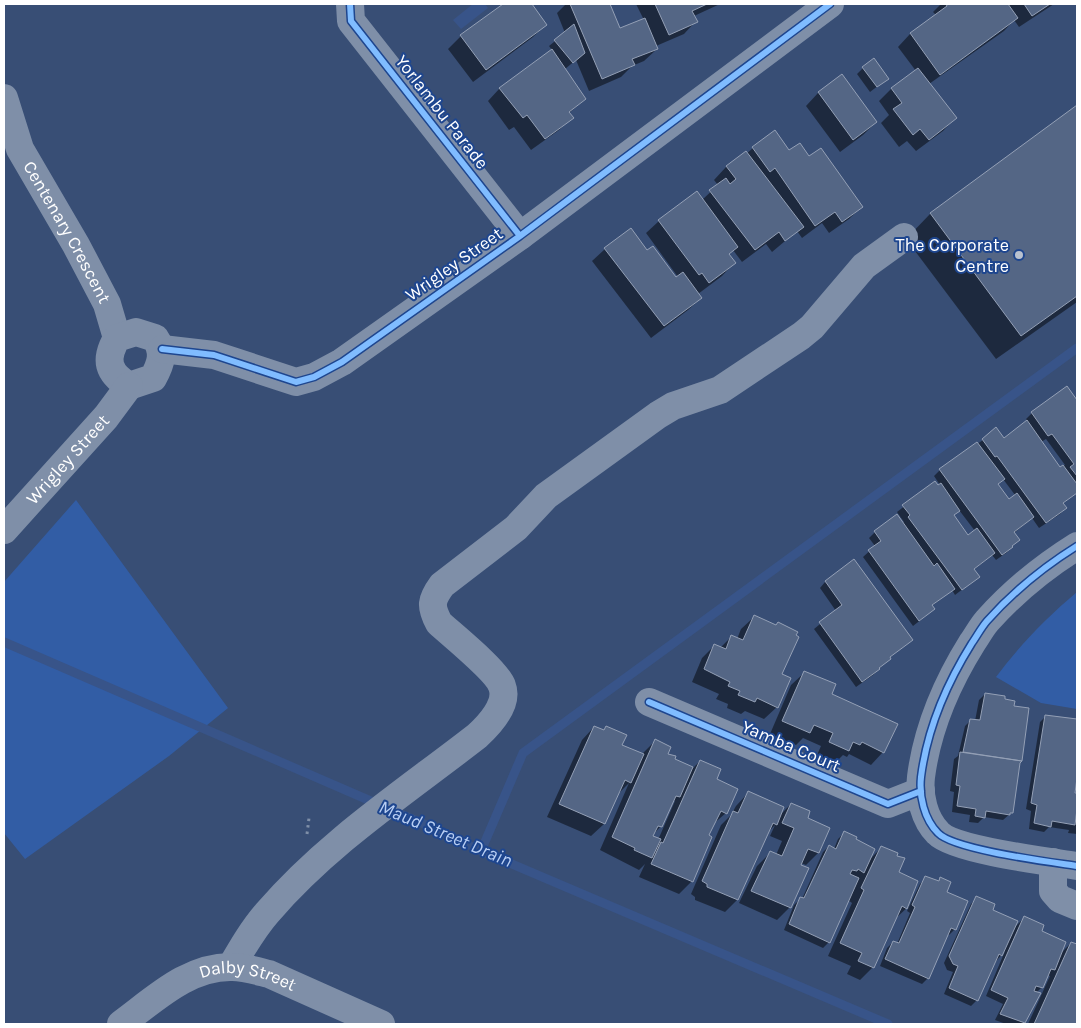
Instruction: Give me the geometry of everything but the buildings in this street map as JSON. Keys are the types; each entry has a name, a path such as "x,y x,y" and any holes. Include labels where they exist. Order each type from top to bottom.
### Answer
{"street":[{"name":"Yorlambu Parade","path":"350,4 351,21 520,236"},
{"name":"Wrigley Street","path":"162,349 214,355 296,382 314,377 342,362 520,236 826,5"},
{"name":"Centenary Crescent","path":"4,98 20,149 76,245 103,296 117,338"},
{"path":"231,967 267,913 322,857 351,831 412,787 477,736 496,714 503,694 502,685 492,672 439,623 434,613 432,605 435,594 442,585 516,528 546,496 658,415 673,406 720,390 802,336 812,327 864,266 904,237"},
{"path":"136,332 155,338 162,349 161,365 153,378 129,386 118,379 111,371 109,359 111,349 117,338 136,332"},
{"name":"Wrigley Street","path":"4,530 106,417 129,386"},
{"path":"1077,546 1021,588 986,622 958,666 941,703 921,777 921,792 925,813 939,834 962,846 1065,864 1053,891 1060,899 1077,906"},
{"name":"Yamba Court","path":"648,702 888,804 921,792"},
{"name":"Dalby Street","path":"121,1024 184,979 215,968 231,967 269,974 381,1024"}],"shaded area":[{"path":"473,4 485,4 488,8 461,29 453,20"},
{"path":"76,500 228,708 169,756 25,859 4,833 4,582"},
{"path":"1077,592 1077,709 1041,703 996,677 1034,632"}],"waterway":[{"path":"481,851 523,753 1077,348"},
{"name":"Maud Street Drain","path":"4,642 433,828 481,851 888,1024"}],"cycle path":[{"path":"350,4 351,21 520,236"},
{"path":"162,349 214,355 296,382 314,377 342,362 520,236 830,4"},
{"path":"1077,546 1053,562 1018,590 981,629 954,674 939,707 928,742 921,777 922,799 926,814 938,833 947,839 982,850 1077,866"},
{"path":"649,702 888,804 921,791"}],"place":[{"name":"The Corporate Centre","path":"1019,255"}]}
